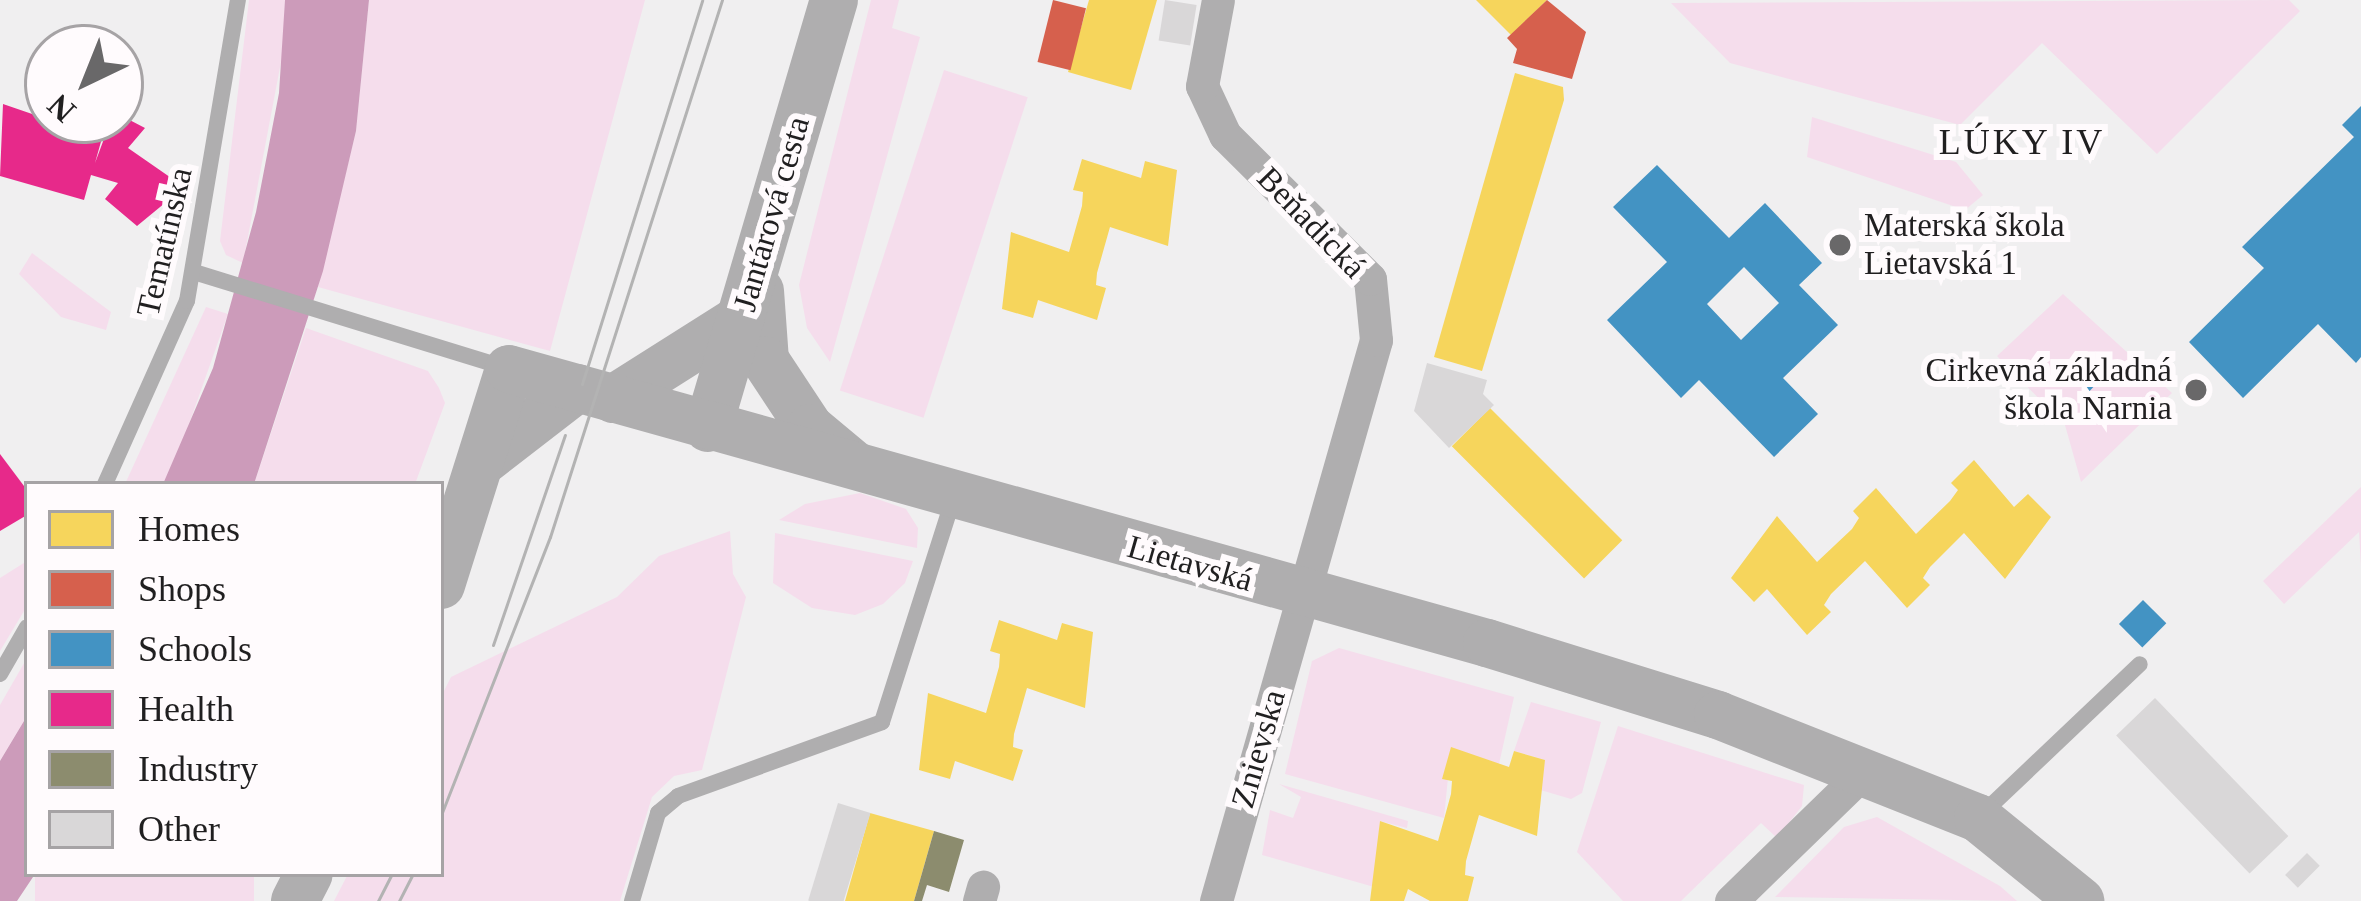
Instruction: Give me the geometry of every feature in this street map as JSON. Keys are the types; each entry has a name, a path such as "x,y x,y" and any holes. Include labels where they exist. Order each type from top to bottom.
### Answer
{"street":[{"name":"Jantárová cesta","path":"708,428 834,0"},
{"name":"Beňadická","path":"1218,0 1202,86 1225,135 1370,279 1376,340 1303,596"},
{"path":"762,250 757,332 765,360 811,428 864,473"},
{"path":"486,459 596,393 741,318"},
{"path":"444,577 486,459 509,369"},
{"name":"Lietavská","path":"509,369 864,473 1543,659 1868,768 1978,818 2080,901"},
{"name":"Znievska","path":"1216,901 1303,596"},
{"path":"1731,901 1868,768"}],"lane":[{"name":"Tematínska","path":"106,481 156,381 194,272 238,0"},
{"path":"194,272 509,369"},
{"path":"632,901 658,813 678,796 744,777 882,722 954,496"},
{"path":"0,674 24,632"},
{"path":"1978,818 2140,664"}],"shaded area":[{"path":"249,0 285,0 284,46 243,263 226,255 220,241"},
{"path":"285,0 369,0 356,131 323,271 255,481 164,481 213,368 256,212 279,93"},
{"path":"369,0 645,0 550,351 318,287 356,131"},
{"path":"871,0 899,0 892,28 920,37 830,362 807,328 799,285"},
{"path":"2289,0 2300,11 2157,154 2042,43 1960,125 1730,63 1671,3"},
{"path":"944,70 1028,97 924,418 840,391"},
{"path":"1812,117 1956,162 1983,195 1965,210 1807,157"},
{"path":"32,253 111,312 106,330 61,317 19,274"},
{"path":"2063,294 2172,393 2081,482 2065,425 1997,356"},
{"path":"206,307 228,314 165,481 126,481"},
{"path":"306,328 428,371 439,388 445,403 416,481 255,481"},
{"path":"2361,487 2361,567 2359,532 2284,604 2263,581"},
{"path":"860,493 906,509 918,528 917,548 779,520 805,504"},
{"path":"730,531 733,574 746,597 702,770 674,776 652,797 620,901 334,901 346,877 444,877 444,691 451,677 617,597 659,556"},
{"path":"775,533 913,561 905,583 883,604 855,615 812,608 773,583"},
{"path":"24,563 24,611 0,651 0,578"},
{"path":"1339,648 1514,697 1499,764 1451,748 1444,818 1285,774 1312,661"},
{"path":"24,663 24,721 0,761 0,705"},
{"path":"1531,702 1601,722 1582,793 1571,799 1537,789 1545,760 1514,751"},
{"path":"24,721 24,877 33,877 17,901 0,901 0,761"},
{"path":"1618,726 1804,785 1802,806 1777,838 1761,823 1681,901 1623,901 1577,852"},
{"path":"1279,784 1408,821 1407,828 1380,821 1374,887 1262,855 1270,810 1293,818 1301,797"},
{"path":"1877,817 2000,886 2017,901 1775,897 1844,827"},
{"path":"35,877 254,877 254,901 35,901"}],"building: Homes":[{"path":"1089,0 1157,0 1131,90 1068,72"},
{"path":"1476,0 1547,0 1511,35"},
{"path":"1515,73 1563,87 1564,100 1482,371 1434,357"},
{"path":"1082,159 1141,178 1145,161 1177,170 1168,246 1110,227 1097,273 1096,285 1106,288 1097,320 1038,300 1033,318 1002,309 1011,232 1069,252 1082,206 1083,192 1073,190"},
{"path":"1490,408 1622,540 1584,578 1452,446"},
{"path":"1974,460 2014,507 2028,494 2051,517 2005,579 1964,533 1930,567 1923,578 1930,585 1907,608 1865,561 1831,594 1824,605 1831,612 1807,635 1767,589 1754,602 1731,578 1777,516 1817,562 1852,529 1859,518 1853,511 1876,488 1916,534 1950,501 1958,490 1951,483"},
{"path":"999,620 1057,640 1062,623 1093,632 1085,708 1027,688 1014,734 1013,747 1023,750 1013,781 955,761 950,779 919,770 928,693 986,713 999,667 1000,654 990,651"},
{"path":"1451,747 1509,767 1514,751 1545,760 1537,836 1479,815 1466,861 1465,875 1474,877 1468,901 1430,901 1408,889 1404,901 1370,901 1380,821 1438,841 1451,794 1452,781 1442,779"},
{"path":"870,813 934,831 914,901 845,901"}],"building: Shops":[{"path":"1053,0 1086,8 1071,70 1038,62"},
{"path":"1547,0 1586,32 1572,79 1513,63 1517,49 1507,38"}],"building: Schools":[{"path":"2361,106 2361,357 2356,363 2318,324 2243,398 2189,342 2264,268 2242,247 2354,137 2342,125"},
{"path":"1657,165 1729,238 1765,203 1822,263 1799,285 1838,325 1783,378 1818,414 1774,457 1699,380 1681,398 1607,320 1667,262 1613,207","holes":["1744,267 1779,303 1741,340 1707,304"]},
{"path":"2084,359 2103,377 2089,391 2070,374"},
{"path":"2143,600 2166,623 2142,647 2119,624"}],"building: Health":[{"path":"3,104 24,111 24,144 100,144 95,163 102,144 131,144 128,148 177,182 171,198 137,226 105,199 118,183 91,175 84,200 0,176"},
{"path":"0,454 24,486 24,517 0,531"}],"building: Industry":[{"path":"934,831 964,840 949,892 927,885 922,901 914,901"}],"building: Other":[{"path":"1165,0 1197,5 1190,46 1159,40"},
{"path":"1427,363 1487,380 1483,394 1494,405 1449,448 1414,411"},
{"path":"2155,698 2288,836 2250,874 2116,736"},
{"path":"838,803 871,813 844,901 808,901"},
{"path":"2307,853 2320,866 2298,888 2285,875"}],"tram line":[{"path":"582,384 702,0"},
{"path":"444,807 550,537 722,0"},
{"path":"493,645 565,435"},
{"path":"378,901 390,877"},
{"path":"399,901 411,877"}],"place":[{"name":"Materská škola Lietavská 1","path":"1840,245"},
{"name":"Cirkevná základná škola Narnia","path":"2196,390"}],"district":[{"name":"LÚKY IV","path":"2022,143"}]}
